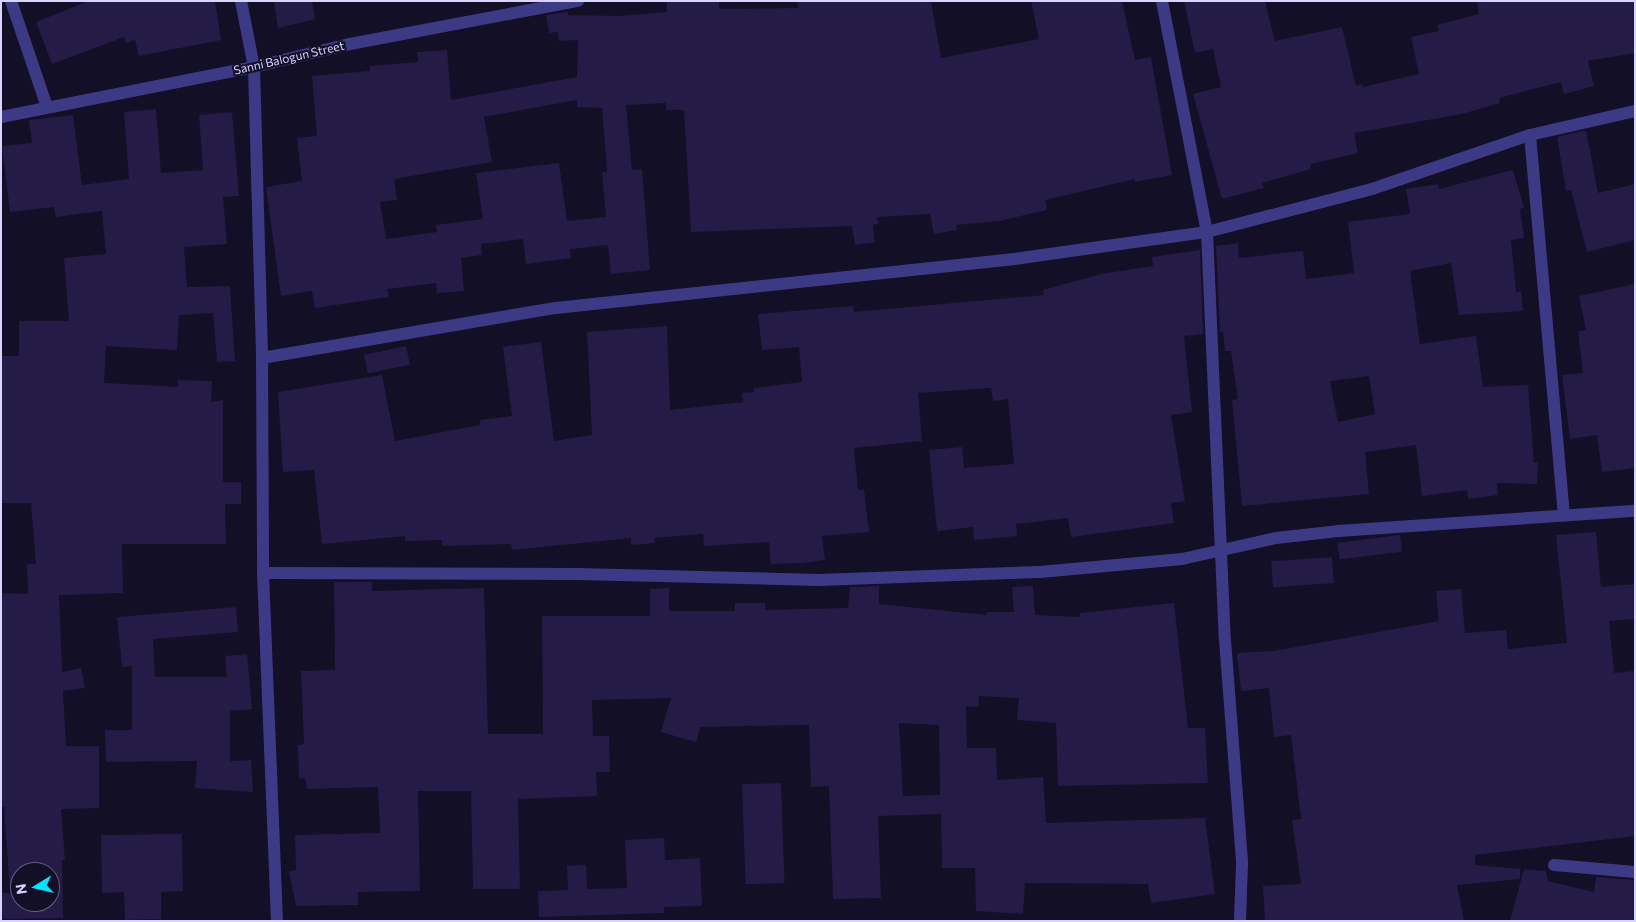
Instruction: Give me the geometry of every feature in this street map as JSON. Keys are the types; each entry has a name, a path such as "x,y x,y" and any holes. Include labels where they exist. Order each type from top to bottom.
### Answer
{"street":[{"path":"11,1 47,107"},
{"path":"241,1 254,67 262,358 263,573 278,921"},
{"name":"Sanni Balogun Street","path":"1,117 254,67 350,44 578,1"},
{"path":"1162,1 1206,232 1233,769 1242,863 1240,921"},
{"path":"262,358 556,308 1021,258 1206,232 1372,190 1530,135 1635,111"},
{"path":"1530,135 1564,515"},
{"path":"263,573 858,579 1049,571 1182,559 1276,538 1338,531 1635,511"},
{"path":"1554,865 1635,872"}],"building":[{"path":"89,1 215,1 221,40 139,56 135,40 126,43 124,37 52,64 36,22"},
{"path":"274,1 312,1 315,19 278,28"},
{"path":"667,1 719,1 719,9 798,8 797,1 931,1 941,58 1039,39 1031,1 1122,1 1135,60 1151,57 1172,175 1135,182 1135,179 1045,200 1047,210 999,221 956,225 957,230 934,234 930,214 877,217 878,224 873,225 875,242 855,245 852,226 691,232 684,110 666,110 666,103 626,105 632,170 642,169 650,270 611,274 608,245 570,249 571,258 526,264 523,239 481,244 482,255 461,258 464,291 437,293 436,283 387,289 389,297 315,308 312,291 281,296 266,187 302,181 297,138 317,136 312,76 370,71 370,66 418,62 417,52 447,50 451,100 577,77 578,40 559,41 558,32 549,33 546,15 568,12 568,15 620,16 667,12","holes":["577,100 577,107 602,108 607,172 602,172 606,217 567,221 559,163 476,173 483,219 436,225 437,232 386,239 380,202 397,200 394,179 492,162 484,117"]},
{"path":"1184,1 1265,1 1275,41 1342,27 1356,86 1362,84 1363,87 1419,74 1411,37 1439,31 1437,25 1479,14 1477,1 1635,1 1635,53 1588,61 1594,86 1564,94 1561,82 1499,98 1500,103 1462,114 1354,133 1358,153 1310,164 1311,169 1262,183 1264,188 1222,199 1193,94 1221,87 1213,49 1195,53"},
{"path":"156,109 161,173 203,170 199,115 232,112 239,196 223,197 227,244 184,247 187,287 230,286 235,361 217,362 213,313 179,315 177,350 106,346 104,383 178,387 178,380 212,381 211,402 223,400 223,482 241,482 241,504 225,504 226,544 122,544 123,593 59,595 62,672 81,668 85,688 63,691 66,746 99,746 99,808 61,809 65,860 62,860 63,918 1,919 1,893 10,893 4,807 1,807 1,593 28,594 27,564 36,564 31,503 1,503 1,356 19,356 19,321 69,321 64,258 106,254 102,211 56,217 54,207 10,212 2,146 32,143 29,120 73,115 82,185 129,179 124,112"},
{"path":"1586,130 1598,193 1635,184 1635,240 1587,252 1571,190 1566,191 1557,137"},
{"path":"1513,170 1524,208 1520,209 1524,238 1511,240 1516,292 1521,291 1523,311 1459,315 1451,263 1410,271 1420,344 1476,336 1483,387 1528,385 1534,463 1538,463 1537,484 1497,483 1498,495 1468,499 1467,490 1422,496 1416,445 1365,452 1369,494 1242,506 1232,400 1238,399 1231,351 1225,351 1223,331 1220,332 1216,246 1238,243 1239,258 1303,251 1306,279 1354,273 1348,222 1410,214 1406,189 1438,184 1439,189","holes":["1369,376 1375,414 1338,422 1330,381"]},
{"path":"1200,250 1203,334 1184,336 1192,412 1171,415 1185,501 1171,503 1174,523 1071,537 1068,518 1016,524 1017,536 974,540 973,527 937,531 929,450 962,447 964,468 1014,464 1008,399 993,401 991,388 918,393 922,441 854,448 858,490 864,489 869,532 822,536 825,560 802,563 771,564 769,542 704,546 703,534 654,538 655,543 631,545 631,538 512,550 511,544 442,546 442,540 405,541 405,536 322,544 314,470 283,472 278,392 382,375 395,441 480,425 480,420 512,416 503,347 541,342 554,441 592,435 587,332 667,326 670,410 743,402 742,393 754,392 754,388 802,382 799,347 762,350 758,314 853,306 854,312 1044,295 1043,290 1101,274 1153,266 1152,257"},
{"path":"1635,284 1635,468 1602,472 1597,435 1570,439 1562,375 1583,373 1578,331 1586,330 1579,296"},
{"path":"406,346 410,365 368,374 364,355"},
{"path":"1596,532 1601,587 1635,584 1635,619 1609,621 1614,673 1635,671 1635,836 1475,855 1475,865 1520,869 1520,879 1457,885 1464,921 1265,921 1263,886 1301,884 1292,820 1301,819 1291,735 1274,737 1269,688 1241,691 1237,653 1274,651 1439,621 1436,591 1461,589 1465,633 1506,630 1508,649 1567,643 1556,535"},
{"path":"1400,535 1402,552 1340,560 1337,543"},
{"path":"1332,557 1334,583 1273,587 1271,561"},
{"path":"334,582 372,582 372,591 484,588 488,734 543,734 542,616 650,616 650,589 669,588 669,611 735,611 735,603 765,603 765,610 848,608 850,587 879,586 879,604 987,615 987,612 1014,612 1012,587 1033,586 1035,615 1080,617 1080,613 1174,603 1188,728 1205,728 1208,783 1058,786 1056,723 1017,720 1019,698 979,696 978,707 966,706 967,748 996,748 997,780 1043,777 1046,823 1205,818 1215,894 1151,903 1148,884 1025,883 1023,914 976,911 975,868 942,868 941,814 878,816 881,898 833,899 829,786 811,787 809,725 700,727 696,742 661,732 671,698 592,700 593,736 609,736 610,772 596,772 597,796 518,799 520,889 473,889 471,791 418,791 420,891 358,892 358,905 296,906 289,871 296,870 295,835 380,833 378,787 307,789 305,778 299,779 298,745 304,744 301,671 335,670","holes":["899,723 939,725 940,795 903,796"]},
{"path":"236,607 238,632 153,639 155,677 227,677 225,656 247,654 252,709 230,711 230,761 251,760 253,792 195,788 197,761 106,762 105,730 132,730 132,666 122,667 117,617"},
{"path":"781,783 784,883 746,884 742,784"},
{"path":"182,834 183,891 161,892 161,919 125,920 124,892 102,893 101,835"},
{"path":"664,838 665,860 700,858 702,906 664,907 664,913 539,917 538,891 568,890 567,866 586,865 587,889 627,888 625,840"},
{"path":"1524,869 1546,871 1548,881 1594,892 1596,877 1635,880 1635,921 1510,921"}]}
